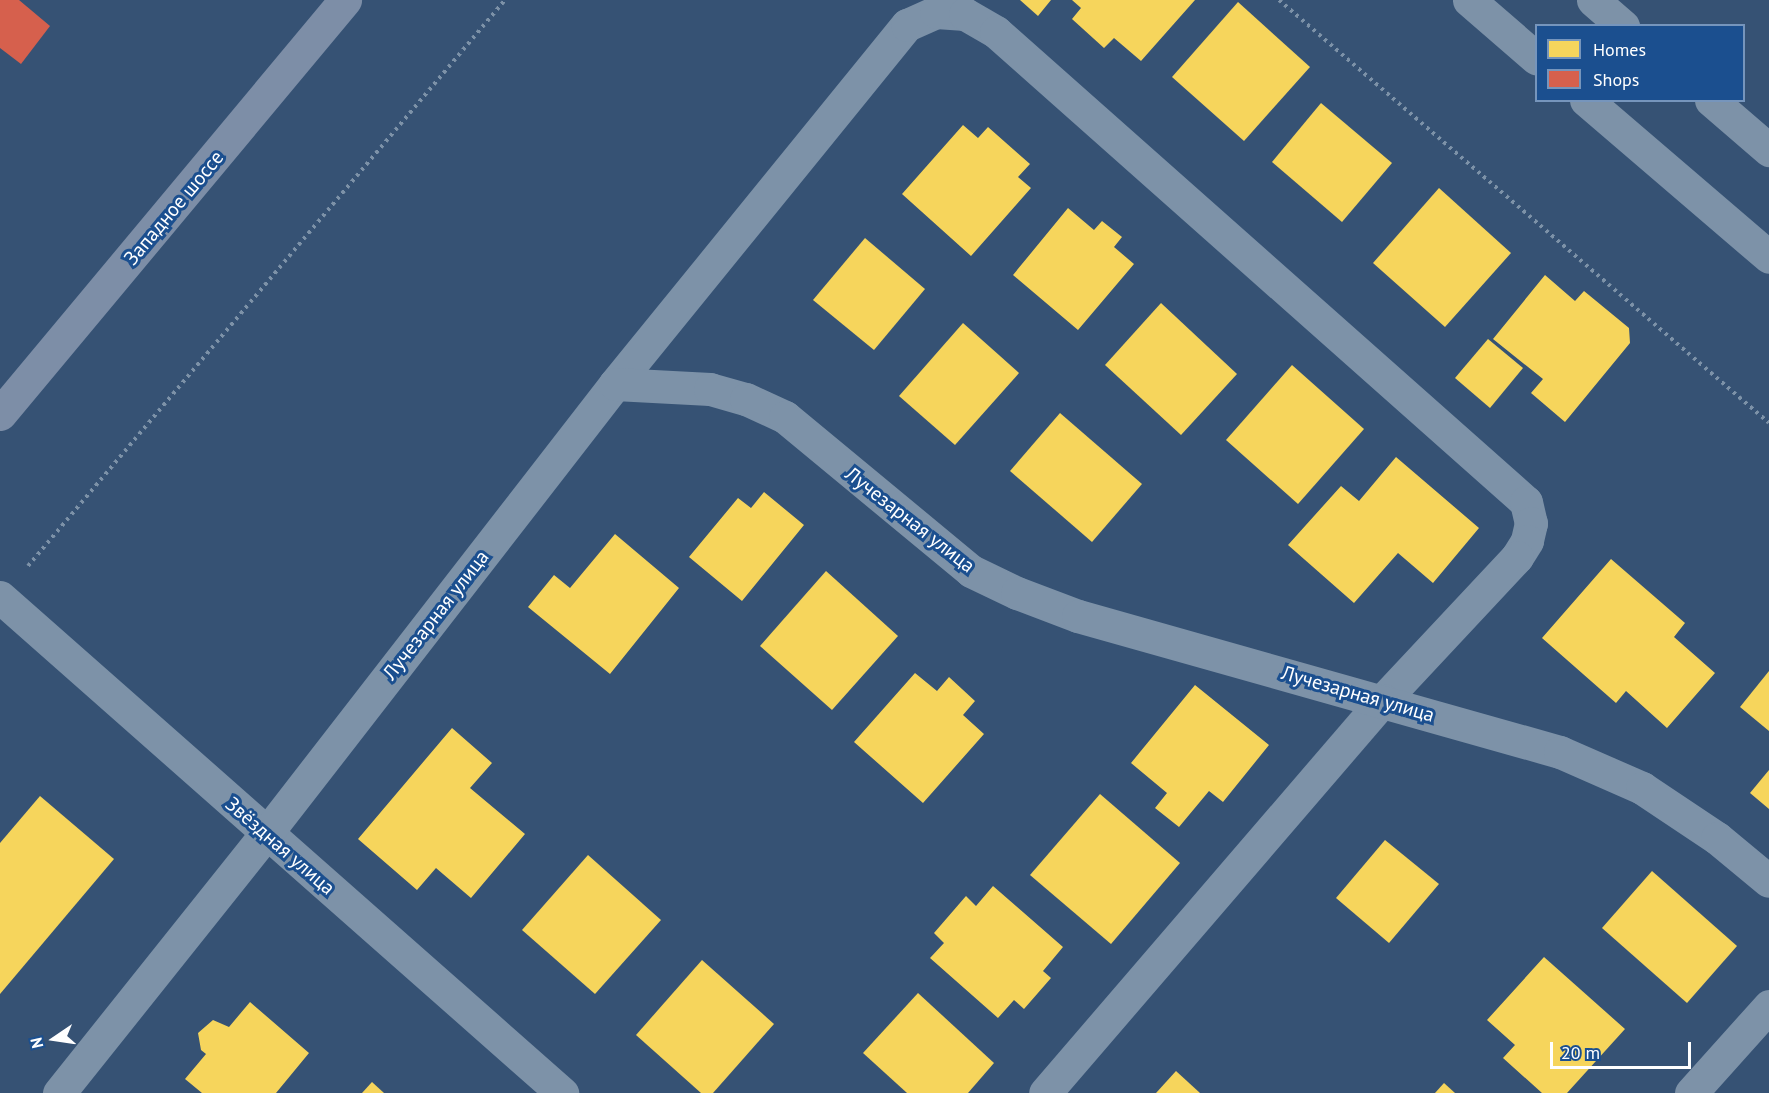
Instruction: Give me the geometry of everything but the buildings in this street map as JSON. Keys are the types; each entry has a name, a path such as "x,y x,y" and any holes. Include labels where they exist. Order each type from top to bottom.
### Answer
{"main road":[{"name":"Западное шоссе","path":"0,414 345,0"}],"street":[{"path":"1469,0 1535,57"},
{"path":"1593,0 1621,24"},
{"path":"615,384 907,25 936,12 965,14 996,32 1526,502 1531,523 1527,541 1516,557 1383,700 1045,1093"},
{"path":"1588,102 1769,257"},
{"path":"1713,102 1769,150"},
{"name":"Лучезарная улица","path":"58,1093 266,834 615,384 710,389 746,399 785,417 971,571 1017,593 1078,616 1383,700 1560,752 1642,788 1717,838 1769,881"},
{"name":"Звёздная улица","path":"1,597 266,834 562,1093"},
{"path":"1691,1093 1769,1006"}],"path":[{"path":"1,597 504,0"},
{"path":"1279,0 1769,423"}]}
